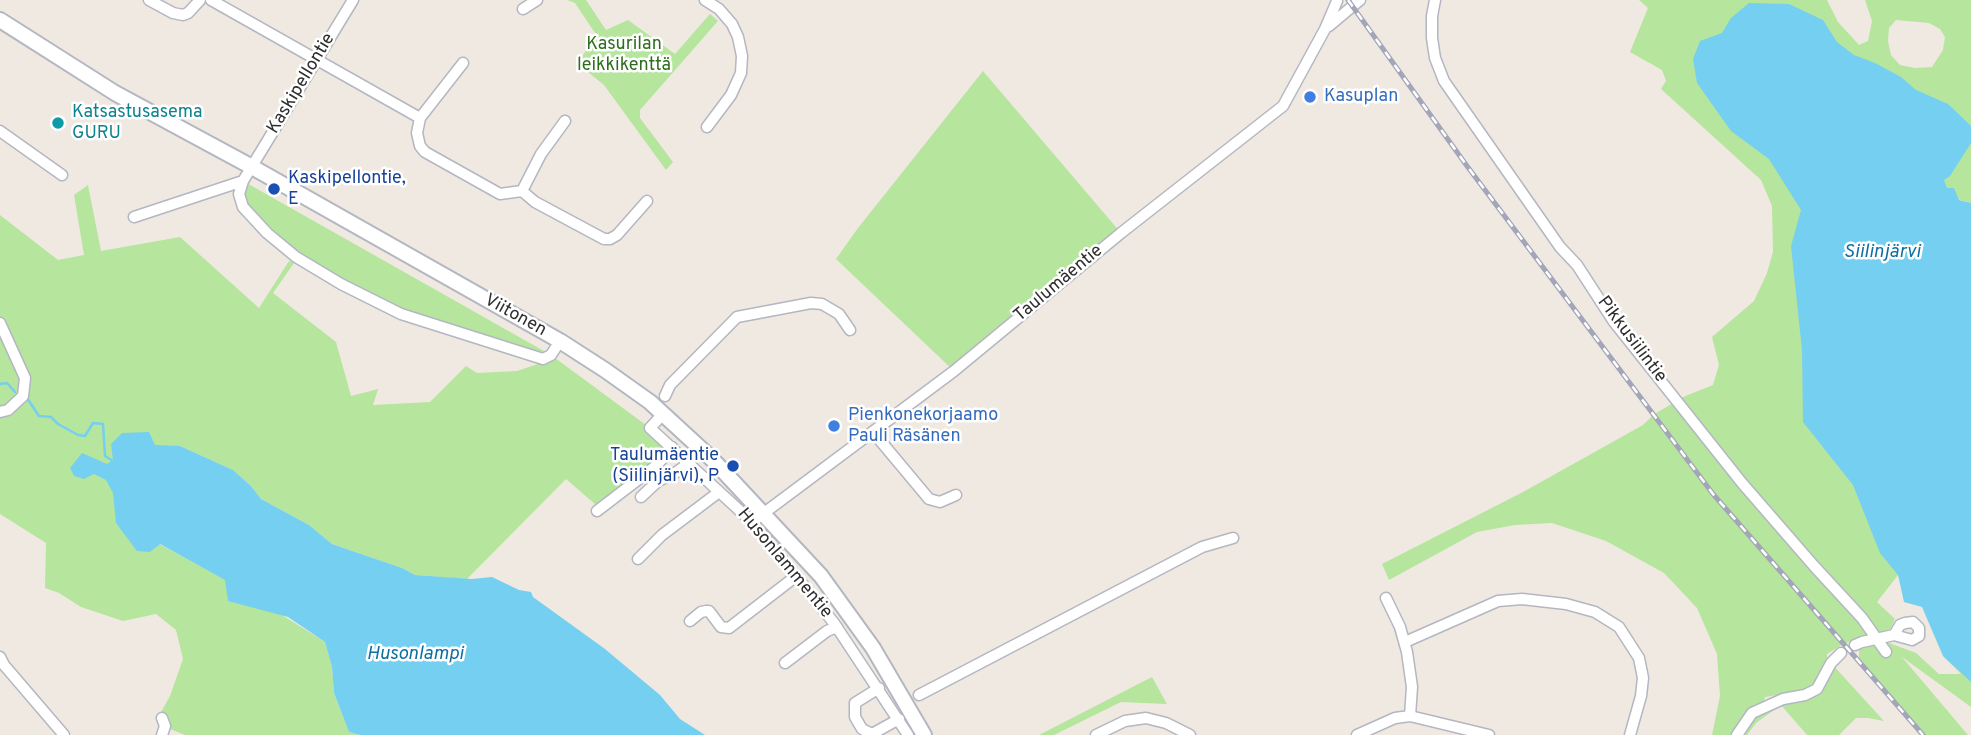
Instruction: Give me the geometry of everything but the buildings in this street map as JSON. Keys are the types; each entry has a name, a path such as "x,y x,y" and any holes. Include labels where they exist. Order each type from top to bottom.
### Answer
{"main road":[{"name":"Viitonen","path":"0,20 115,93 560,341 605,370 663,414 712,459 758,518 821,576 873,648 924,735"}],"street":[{"path":"149,0 173,13 183,15 200,0"},
{"path":"211,0 420,118"},
{"name":"Kaskipellontie","path":"243,181 353,0"},
{"path":"523,9 537,0"},
{"path":"705,0 719,9 732,24 742,56 741,73 731,96 707,127"},
{"name":"Taulumäentie","path":"1325,29 1360,0"},
{"name":"Pikkusiilintie","path":"1435,0 1432,16 1435,58 1444,81 1560,247 1577,265 1614,322 1742,483 1878,638 1886,652"},
{"name":"Taulumäentie","path":"758,518 954,371 1121,233 1283,106 1325,29 1337,1"},
{"path":"463,63 420,118 417,133 420,146 425,152 500,194 522,191"},
{"path":"522,191 541,154 565,121"},
{"path":"0,131 62,176"},
{"path":"134,217 243,181"},
{"path":"243,181 239,194 243,207 267,233 296,257 341,284 401,314 538,358 547,358 560,341"},
{"path":"522,191 534,202 604,239 617,235 647,201"},
{"path":"665,396 670,385 722,329 737,317 811,303 822,304 839,314 850,330"},
{"path":"0,323 25,378 23,396 8,410 0,412"},
{"name":"Husonlammentie","path":"663,414 650,428 719,492 758,518 795,577 837,628 908,735"},
{"path":"873,432 929,499 940,502 957,495"},
{"path":"597,510 657,465 672,447"},
{"path":"641,498 658,481 689,463"},
{"path":"638,559 662,535 719,492"},
{"path":"919,695 1202,547 1234,538"},
{"path":"690,621 701,612 709,611 721,627 729,628 795,577"},
{"path":"1386,598 1405,642 1411,669 1410,716"},
{"path":"1405,642 1498,601 1537,600 1595,611 1619,627 1639,658 1643,678 1641,696 1630,735"},
{"path":"785,663 827,631 837,628"},
{"path":"1855,645 1894,635"},
{"path":"1737,735 1752,713 1783,699 1805,695 1817,689 1831,663 1841,653"},
{"path":"0,657 64,735"},
{"path":"879,688 855,703 855,717 862,729 872,734 898,719"},
{"path":"1357,735 1395,718 1410,716 1489,735"},
{"path":"162,718 165,726 162,735"},
{"path":"1096,735 1125,721 1146,718 1166,723 1190,735"}],"green space":[{"name":"Kasurilan leikkikenttä","path":"567,0 586,0 606,30 628,20 675,54 710,14 718,21 640,110 640,118 673,162 666,170 604,85 577,63 597,36 575,3"},
{"path":"1639,0 1827,0 1838,22 1859,45 1868,41 1872,21 1865,0 1971,0 1971,203 1940,194 1930,587 1898,575 1877,602 1895,619 1890,629 1843,644 1827,654 1827,665 1814,685 1802,691 1765,697 1763,707 1817,689 1831,663 1884,721 1856,718 1839,735 1807,735 1781,705 1756,723 1747,735 1712,735 1720,696 1717,654 1697,608 1664,573 1606,541 1552,523 1515,525 1477,532 1389,580 1382,564 1523,492 1643,425 1653,415 1683,397 1713,385 1719,365 1712,337 1754,301 1773,252 1772,206 1761,180 1661,89 1666,81 1662,70 1630,52 1648,8","holes":["1896,20 1929,23 1940,29 1945,37 1943,50 1932,67 1900,65 1891,55 1889,28"]},
{"path":"983,71 1121,233 954,371 836,259"},
{"path":"243,181 551,355 672,447 673,458 603,511 566,479 467,579 415,575 332,544 309,525 261,499 233,470 180,446 150,552 159,544 226,580 325,642 332,667 334,693 349,732 360,735 185,735 160,725 156,721 170,696 183,659 176,630 156,614 123,621 81,607 59,593 45,588 46,543 0,514 0,215 58,260 84,255 74,195 88,185 101,251 180,237 259,308 289,261 294,263 273,293 336,342 351,396 378,389 373,405 430,402 466,366 477,373 517,371 543,360 401,314 312,268 243,207"},
{"path":"1884,641 1916,653 1939,674 1961,674 1943,656 1962,644 1971,642 1971,707 1902,657 1968,735 1922,735 1859,662 1859,650"},
{"path":"1152,677 1167,704 1121,702 1054,735 1039,735"}],"water":[{"name":"Siilinjärvi","path":"1749,3 1789,4 1823,20 1837,42 1854,55 1875,63 1901,77 1916,90 1948,104 1971,126 1971,143 1950,176 1944,180 1947,188 1954,188 1959,200 1971,203 1971,682 1943,656 1922,607 1904,602 1898,575 1880,553 1853,485 1803,422 1802,350 1791,246 1801,210 1769,159 1731,131 1697,83 1693,59 1700,41 1722,33 1731,18"},
{"name":"Husonlampi","path":"149,432 155,445 180,446 233,470 261,499 309,525 332,544 415,575 472,579 492,577 519,590 531,592 533,597 605,649 660,695 680,719 705,735 360,735 349,732 334,693 332,667 325,642 288,617 228,601 225,580 160,544 150,552 137,551 116,523 113,493 106,480 94,474 84,479 74,476 70,468 82,453 107,464 113,460 111,444 122,433"}],"waterway":[{"path":"0,384 7,383 15,392"},
{"path":"27,398 39,416 51,417 78,435 85,436 93,423 103,424 105,456 113,461"}],"railway":[{"path":"1348,0 1467,166 1713,494 1923,735"}],"place":[{"name":"Kasuplan","path":"1310,97"},
{"name":"Katsastusasema GURU","path":"58,123"},
{"name":"Kaskipellontie, E","path":"274,189"},
{"name":"Pienkonekorjaamo Pauli Räsänen","path":"834,426"},
{"name":"Taulumäentie (Siilinjärvi), P","path":"733,466"}]}
